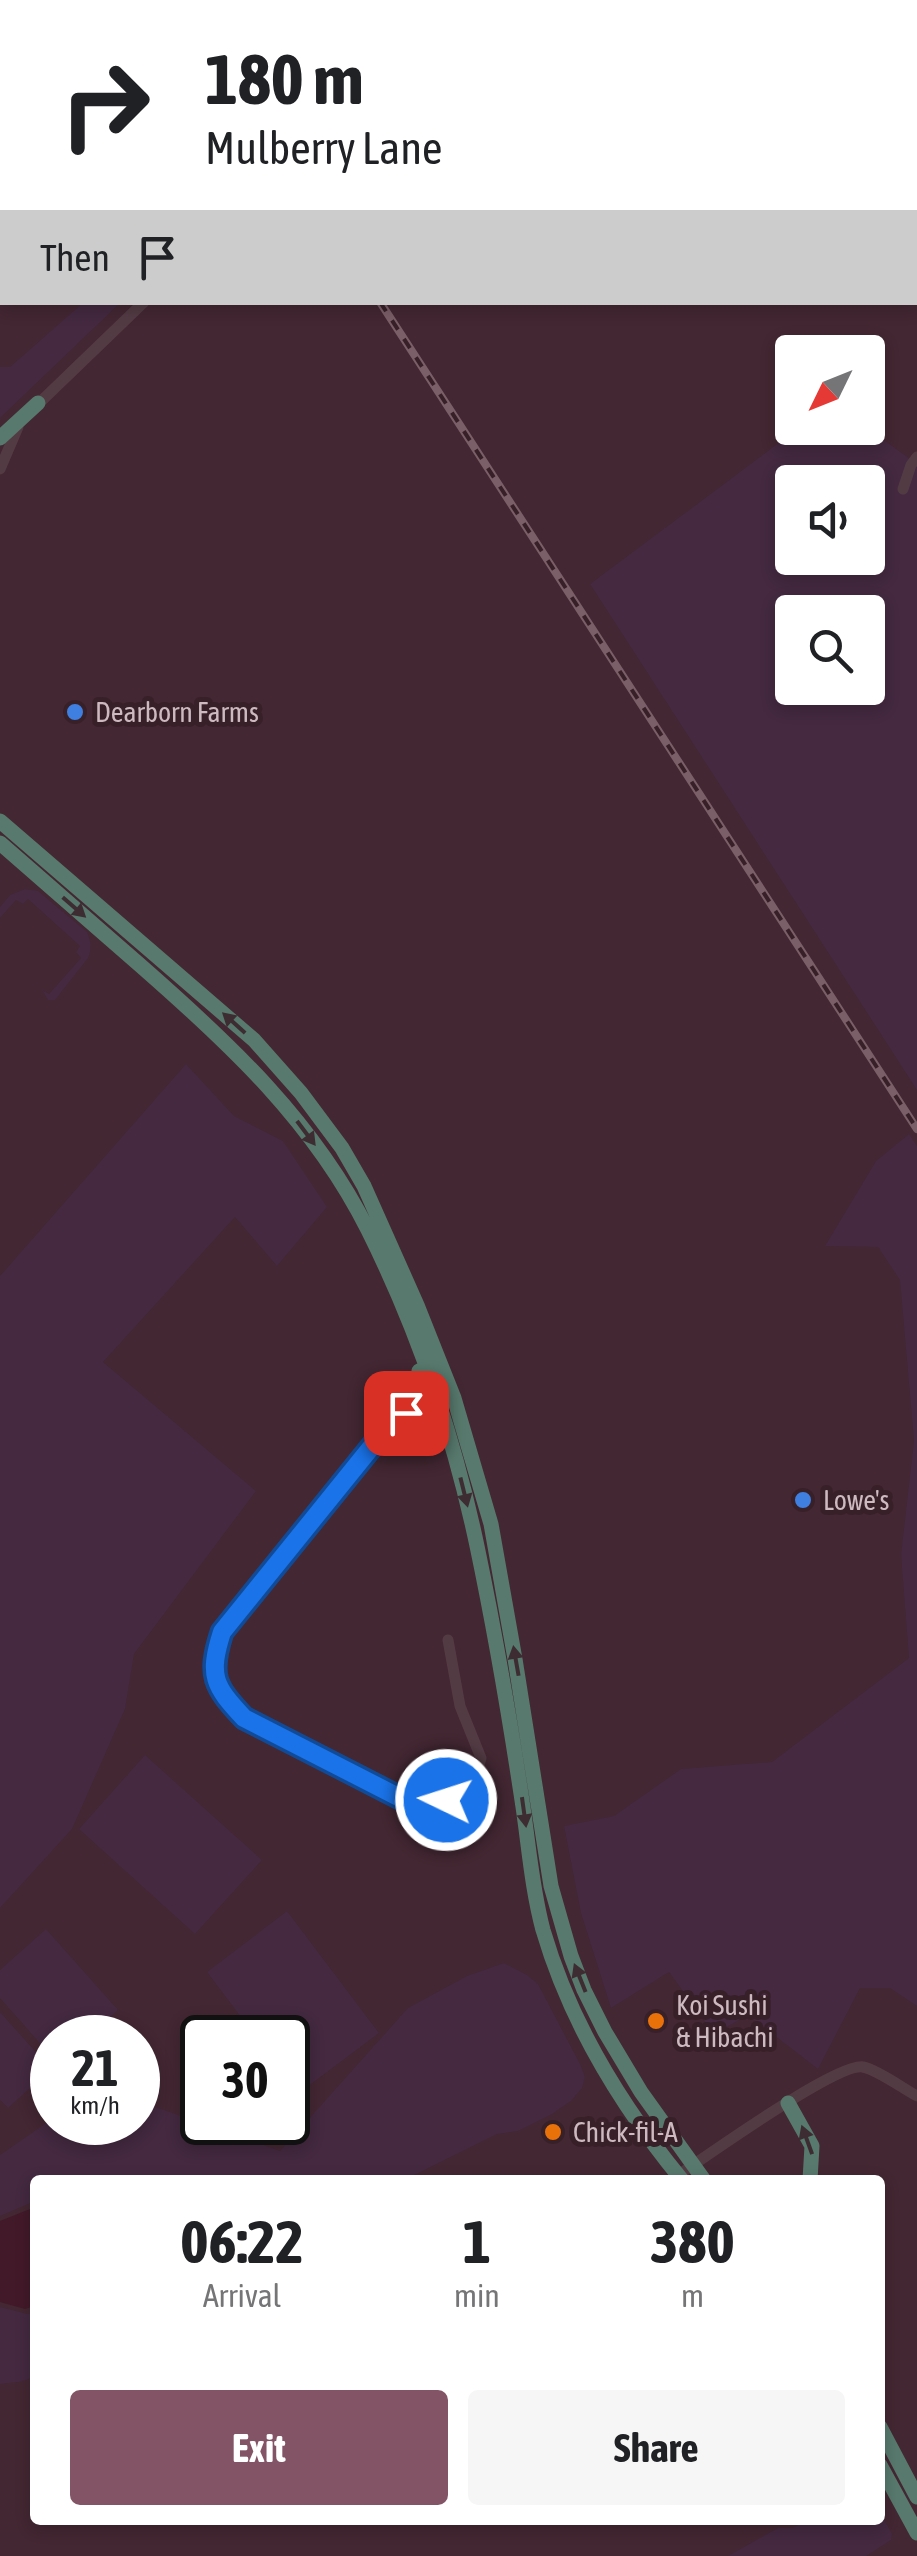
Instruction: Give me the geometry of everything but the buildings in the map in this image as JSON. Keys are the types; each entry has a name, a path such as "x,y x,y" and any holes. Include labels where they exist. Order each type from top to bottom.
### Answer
{"highway":[{"path":"0,438 38,403"},
{"path":"0,821 254,1040 301,1093 342,1148 364,1186 454,1398 491,1524 548,1873 566,1941 600,2023 641,2092 701,2175"},
{"path":"0,843 210,1026 267,1084 320,1151 366,1227 412,1327 456,1460 477,1545 524,1811 532,1881 544,1932 588,2041 675,2175"},
{"path":"406,1413 422,1393 423,1382 412,1327"},
{"path":"406,1413 417,1411 428,1416 456,1460"},
{"path":"788,2103 810,2138 811,2175"},
{"path":"885,2436 917,2497"},
{"path":"885,2474 917,2534"}],"street":[{"path":"0,469 18,425 141,305"},
{"path":"903,489 917,457"},
{"path":"406,1413 390,1424 222,1632 213,1668 218,1686 244,1718 410,1803 446,1800 475,1779 482,1758 460,1706 448,1640"},
{"path":"681,2175 817,2084 854,2067 869,2070 917,2096"}],"shaded area":[{"path":"81,305 118,305 0,418 0,367 10,367"},
{"path":"885,441 917,464 917,1090 590,584 776,445 885,445"},
{"path":"25,889 38,891 87,932 89,939 88,958 55,1000 48,1000 42,990 49,994 81,958 76,952 80,946 28,899 23,904 16,900 0,918 0,907 10,895"},
{"path":"186,1064 234,1116 283,1141 327,1207 277,1266 235,1217 103,1362 256,1491 134,1654 125,1709 72,1829 0,1908 0,1276"},
{"path":"909,1134 917,1146 917,2006 890,1988 860,1988 818,2069 748,2015 714,2034 669,1972 611,2008 581,1913 564,1826 614,1816 681,1769 772,1762 909,1658 901,1555 914,1441 900,1280 878,1247 825,1246 876,1161"},
{"path":"145,1755 262,1860 195,1934 79,1829"},
{"path":"287,1911 379,2033 310,2085 310,2015 239,2015 207,1972"},
{"path":"46,1929 118,2010 112,2015 30,2015 30,2032 0,1998 0,1970"},
{"path":"504,1963 538,1984 580,2064 585,2077 582,2088 552,2114 518,2131 497,2134 414,2175 30,2175 30,2203 0,2216 0,2155 30,2134 30,2145 160,2145 160,2109 180,2116 180,2145 263,2145 280,2151 285,2145 310,2145 310,2117 408,2008 467,1976"},
{"path":"0,2012 30,2046 30,2088 8,2108 0,2100"},
{"path":"30,2209 30,2308 0,2302 0,2221"},
{"path":"0,2307 30,2313 30,2379 0,2384"},
{"path":"885,2521 892,2534 891,2540 866,2556 728,2556 778,2528 885,2525"}],"railway":[{"path":"382,305 917,1129"}],"place":[{"name":"Dearborn Farms","path":"75,712"},
{"name":"Lowe's","path":"803,1500"},
{"name":"Koi Sushi & Hibachi","path":"656,2021"},
{"name":"Chick-fil-A","path":"553,2132"}],"route":[{"path":"406,1413 390,1424 222,1632 213,1668 218,1686 244,1718 410,1803 446,1800"}]}
